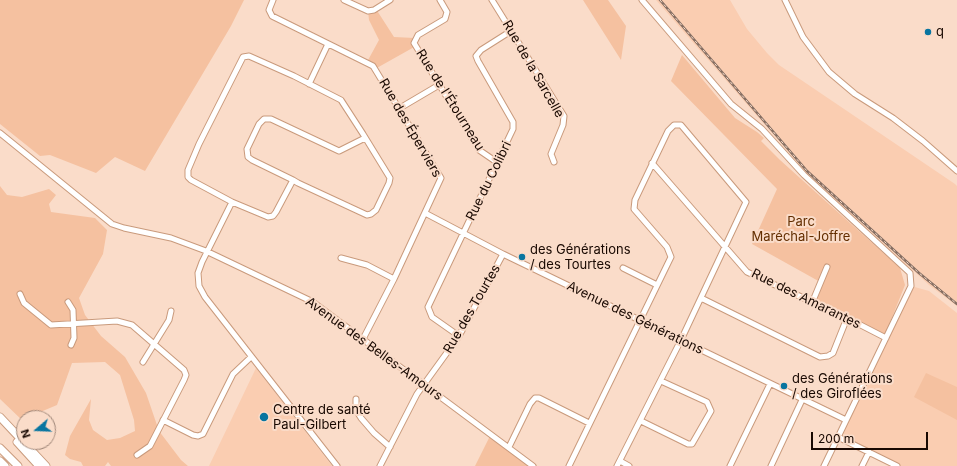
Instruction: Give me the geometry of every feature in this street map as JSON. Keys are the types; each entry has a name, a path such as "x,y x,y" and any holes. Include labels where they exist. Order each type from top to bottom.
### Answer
{"highway":[{"path":"0,417 46,466"},
{"path":"0,424 38,466"},
{"path":"0,448 18,466"},
{"path":"0,461 5,466"}],"street":[{"name":"Rue des Éperviers","path":"273,0 269,12 272,16 371,64 400,108 441,178 394,279 363,339"},
{"path":"344,0 368,11 390,0"},
{"name":"Rue de l'Étourneau","path":"440,0 447,12 445,19 418,35 414,41 479,150 498,164"},
{"name":"Rue de la Sarcelle","path":"492,0 564,116 563,125 551,154 554,162"},
{"path":"642,0 731,104 767,133 804,175 910,273 911,286 824,466"},
{"path":"785,0 803,37 829,72 855,94 893,118 923,141 957,171"},
{"name":"Rue du Colibri","path":"459,336 432,317 428,310 463,233 498,164 513,129 513,122 476,56 481,50 511,31"},
{"path":"309,84 328,44"},
{"path":"293,180 276,212 271,216 265,216 232,202 191,180 187,172 241,59 249,56 340,100 365,138 390,178 390,183 376,210 371,214 364,214 248,157 247,149 259,124 264,119 271,119 339,151 365,138"},
{"path":"400,108 439,85"},
{"path":"569,466 671,257 670,252 634,209 635,200 668,131 674,125 681,125 746,202 681,340 618,464 629,466"},
{"name":"Avenue des Belles-Amours","path":"0,134 112,224 171,238 206,251 313,302 533,466"},
{"name":"Rue des Amarantes","path":"652,164 747,272 812,303 848,318 886,338"},
{"path":"232,202 206,251 198,273 199,286 205,298 337,466"},
{"name":"Avenue des Générations","path":"425,214 503,254 846,420"},
{"name":"Rue des Tourtes","path":"380,466 424,384 459,336 503,254"},
{"path":"342,258 367,265 394,279"},
{"path":"812,303 828,267"},
{"path":"623,268 657,285"},
{"path":"20,294 24,303 51,325 117,321 132,325 180,365 186,375 150,446 138,455"},
{"path":"700,298 822,358 828,356 834,350 848,318"},
{"path":"68,302 72,310 74,324 74,338 71,345"},
{"path":"144,362 169,320 172,311"},
{"path":"163,420 193,435 203,434 233,374 251,357"},
{"path":"641,421 688,444 692,444 711,411 706,402 661,380"},
{"path":"730,466 770,384"},
{"path":"509,447 530,404 535,398 540,398 589,423"},
{"path":"356,399 356,410 374,433 390,447"},
{"path":"770,466 802,400"},
{"path":"838,437 897,466"},
{"path":"862,466 869,452"}],"shaded area":[{"path":"656,0 730,0 747,29 779,65 957,186 957,306 929,285 805,171"},
{"path":"911,286 929,291 957,313 957,466 897,466 838,437"},
{"name":"Centre de santé Paul-Gilbert","path":"256,368 332,466 209,466"}],"green space":[{"path":"0,0 244,0 231,26 145,171 115,157 96,173 50,155 40,156 0,124"},
{"path":"583,0 608,0 626,26 621,60"},
{"path":"376,9 394,37 415,38 416,46 375,69 367,62 379,40 369,20 368,11"},
{"name":"Parc Maréchal-Joffre","path":"682,55 735,118 764,138 761,141 780,160 900,268 905,285 885,335 816,300 822,283 752,244 777,189 671,81"},
{"path":"0,186 7,195 22,197 49,189 56,195 49,204 51,212 95,218 107,230 103,254 79,298 85,315 101,336 125,357 146,393 159,431 181,460 188,466 111,466 108,462 105,466 83,466 81,462 70,459 65,455 70,436 91,399 89,420 93,430 107,440 120,438 135,431 134,420 120,375 105,362 72,363 57,405 45,410 16,410 16,414 0,399"},
{"path":"926,373 957,387 957,420 914,397"},
{"path":"491,434 533,466 475,466"}],"railway":[{"path":"660,0 807,171 919,273 957,304"}],"place":[{"name":"q","path":"928,32"},
{"name":"des Générations / des Tourtes","path":"522,257"},
{"name":"des Générations / des Giroflées","path":"784,386"},
{"name":"Centre de santé Paul-Gilbert","path":"264,417"}]}
